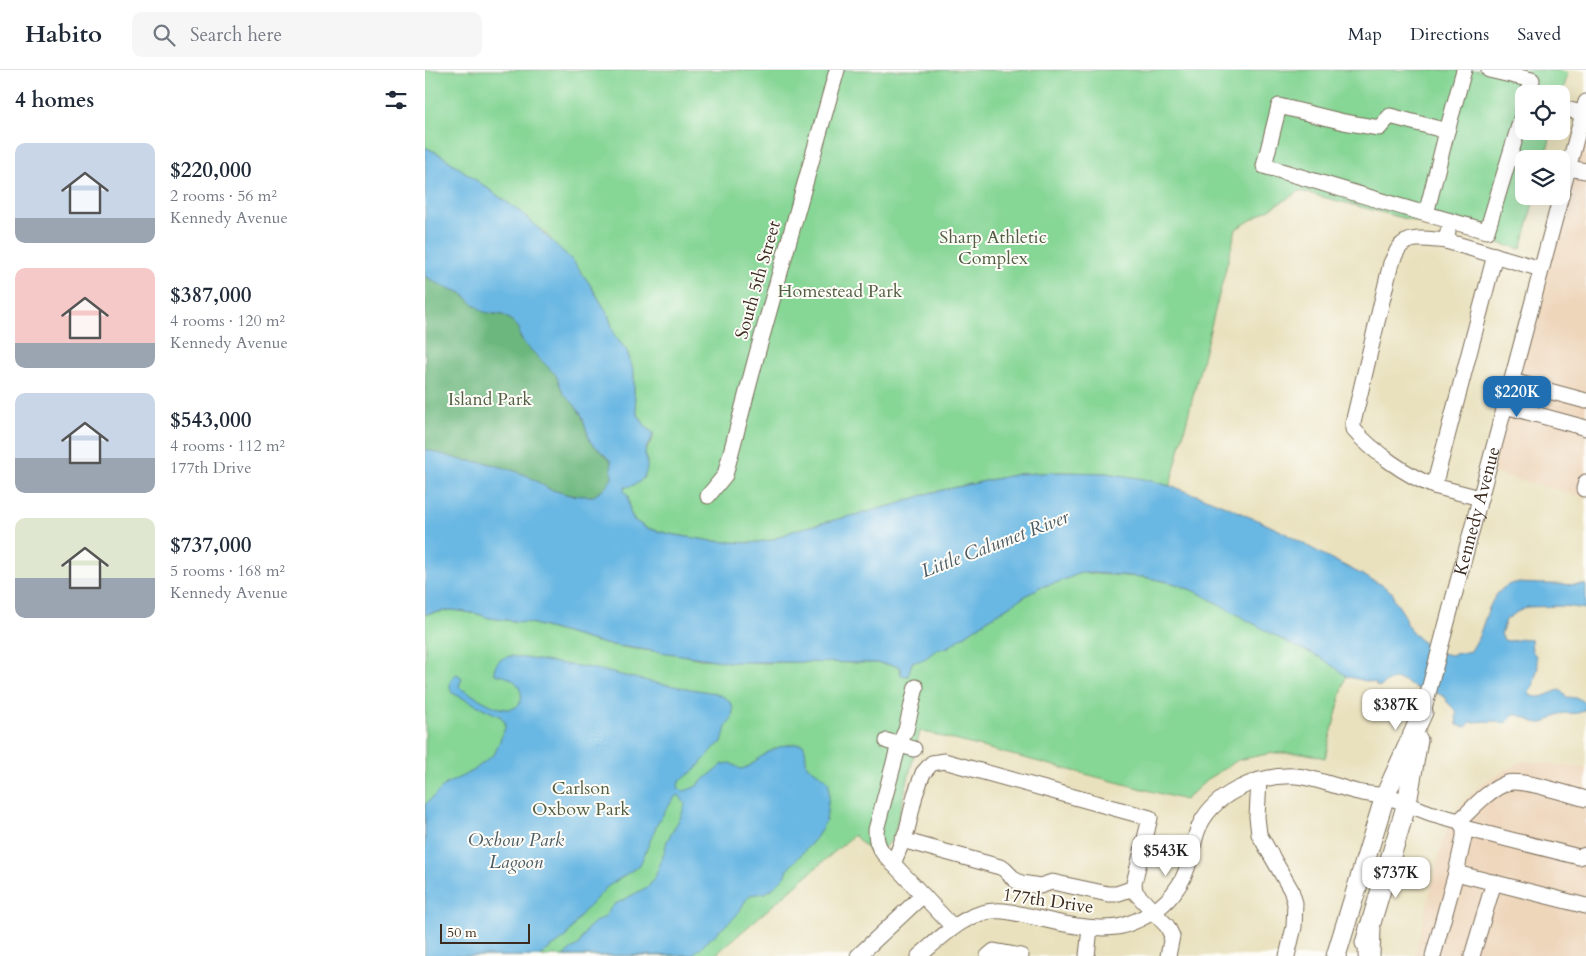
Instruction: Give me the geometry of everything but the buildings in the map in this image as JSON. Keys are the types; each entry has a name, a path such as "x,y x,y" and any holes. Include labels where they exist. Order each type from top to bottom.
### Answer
{"highway":[{"path":"1369,956 1370,928"}],"main road":[{"name":"Kennedy Avenue","path":"1336,956 1385,796 1423,712"},
{"name":"Kennedy Avenue","path":"1361,956 1407,803 1423,712"}],"street":[{"name":"South 5th Street","path":"708,496 725,475 837,70"},
{"path":"1426,214 1464,70"},
{"path":"1489,70 1532,80 1531,85"},
{"path":"1447,131 1389,116 1379,128 1279,106 1265,166 1487,231 1515,139"},
{"path":"1570,112 1584,117"},
{"name":"Kennedy Avenue","path":"1570,162 1584,117"},
{"path":"1570,168 1586,170"},
{"name":"Kennedy Avenue","path":"1423,712 1559,205"},
{"path":"1446,241 1451,221"},
{"path":"1480,498 1434,486 1419,480 1369,444 1353,429 1353,422 1391,263 1399,246 1408,241 1425,239 1446,241 1541,269"},
{"path":"1434,486 1495,255"},
{"path":"1512,381 1586,401"},
{"path":"1505,406 1586,428"},
{"path":"916,686 906,730 893,742 876,830 877,842 879,848 893,864 953,927"},
{"path":"893,742 915,748"},
{"path":"893,864 907,830 915,795 923,773 932,763 944,761 1150,818 1135,875 1134,888 1135,892 1155,911 1167,926 1172,936 1168,956"},
{"name":"177th Drive","path":"919,956 953,927 983,913 1002,911 1090,928 1120,926 1155,911 1166,903 1178,888 1186,872 1198,830 1208,813 1220,800 1250,782 1281,776 1298,776 1367,794 1385,796 1461,825 1579,857 1586,855"},
{"path":"1259,780 1257,817 1259,834 1291,890 1295,903 1294,927 1287,956"},
{"path":"1433,956 1464,837 1461,825 1487,795 1508,782 1522,782 1586,799"},
{"path":"902,840 1000,867 1015,880 1033,885 1040,886 1052,882 1108,894 1116,894 1134,888"},
{"path":"1456,873 1586,906"},
{"path":"1472,956 1494,882"},
{"path":"858,956 923,895"},
{"path":"1087,956 1090,928"},
{"path":"988,956 994,951 1021,956"}],"shaded area":[{"path":"1586,113 1586,490 1584,497 1491,472 1562,205 1570,205 1570,173"},
{"path":"1522,761 1586,768 1586,956 1415,956 1442,843 1453,814 1481,784"}],"green space":[{"name":"Homestead Park","path":"425,70 1559,70 1568,73 1565,85 1515,85 1515,140 1550,140 1547,150 1515,150 1515,205 1533,205 1521,249 1300,191 1236,229 1170,486 1144,479 1106,473 1061,472 1018,474 929,493 898,504 795,530 772,540 750,543 712,541 670,534 646,528 634,520 630,512 628,496 623,491 625,487 634,485 647,461 645,452 653,438 653,433 646,427 637,413 634,373 627,351 615,336 608,314 589,283 546,234 522,213 441,155 425,147"},
{"name":"Island Park","path":"425,276 442,286 462,293 472,303 493,314 503,315 520,328 520,338 556,375 563,393 582,416 590,441 611,461 612,479 607,486 594,496 569,495 549,489 528,476 512,470 487,463 461,460 425,449"},
{"name":"Carlson Oxbow Park","path":"1080,573 1144,577 1173,583 1197,592 1305,651 1320,657 1346,675 1325,758 1303,753 1272,753 1238,760 1209,778 1185,800 920,731 893,839 874,856 854,835 714,956 425,956 425,614 453,610 478,614 489,618 530,623 605,644 675,653 700,659 767,663 877,663 898,666 901,668 900,672 911,666 912,662 936,650 948,647 1040,587 1059,582"}],"water":[{"name":"Little Calumet River","path":"425,147 441,155 522,213 574,262 608,314 615,336 627,351 634,373 637,413 646,427 653,433 645,452 647,469 644,477 638,483 625,487 624,491 628,496 630,512 634,520 646,528 712,541 750,543 772,540 795,530 898,504 929,493 1018,474 1061,472 1106,473 1144,479 1170,486 1233,509 1279,530 1382,585 1393,593 1394,599 1405,616 1406,624 1413,633 1431,650 1450,655 1471,651 1491,603 1500,590 1507,586 1514,583 1586,585 1586,609 1563,606 1528,607 1506,620 1501,634 1504,640 1508,641 1531,639 1532,651 1536,656 1538,667 1533,686 1529,690 1530,695 1541,697 1560,690 1567,697 1578,698 1582,701 1586,705 1584,711 1560,714 1543,723 1536,723 1514,715 1507,722 1471,722 1466,727 1457,725 1457,712 1442,695 1416,688 1406,682 1395,679 1383,684 1381,687 1376,686 1376,683 1348,677 1320,657 1288,643 1197,592 1173,583 1144,577 1080,573 1059,582 1040,587 948,647 936,650 926,658 912,662 908,676 901,675 901,668 898,666 877,663 729,662 605,644 530,623 489,618 478,614 453,610 425,614 425,449 461,460 487,463 512,470 528,476 549,489 569,495 594,496 607,486 612,478 611,461 590,441 582,416 563,393 556,375 525,344 520,337 519,328 503,315 484,312 462,293 442,286 425,276"},
{"name":"Oxbow Park Lagoon","path":"511,656 591,668 656,683 715,693 724,697 731,703 733,709 732,718 726,727 722,742 715,747 695,770 680,781 679,789 684,791 695,787 723,764 730,763 741,769 774,749 790,744 803,744 807,766 825,778 829,784 826,821 816,838 772,889 765,893 750,895 736,916 692,955 563,956 579,944 587,929 605,917 615,904 649,886 655,877 667,841 681,816 685,804 679,795 674,798 658,822 640,865 607,887 581,915 565,938 539,956 425,956 425,805 446,784 473,771 495,753 505,728 505,722 501,717 452,693 450,682 457,674 462,679 459,686 463,690 497,707 503,709 514,708 518,706 521,699 519,687 511,679 495,674 494,669 500,660"}],"park label":[{"name":"Sharp Athletic Complex","path":"993,247"}]}
